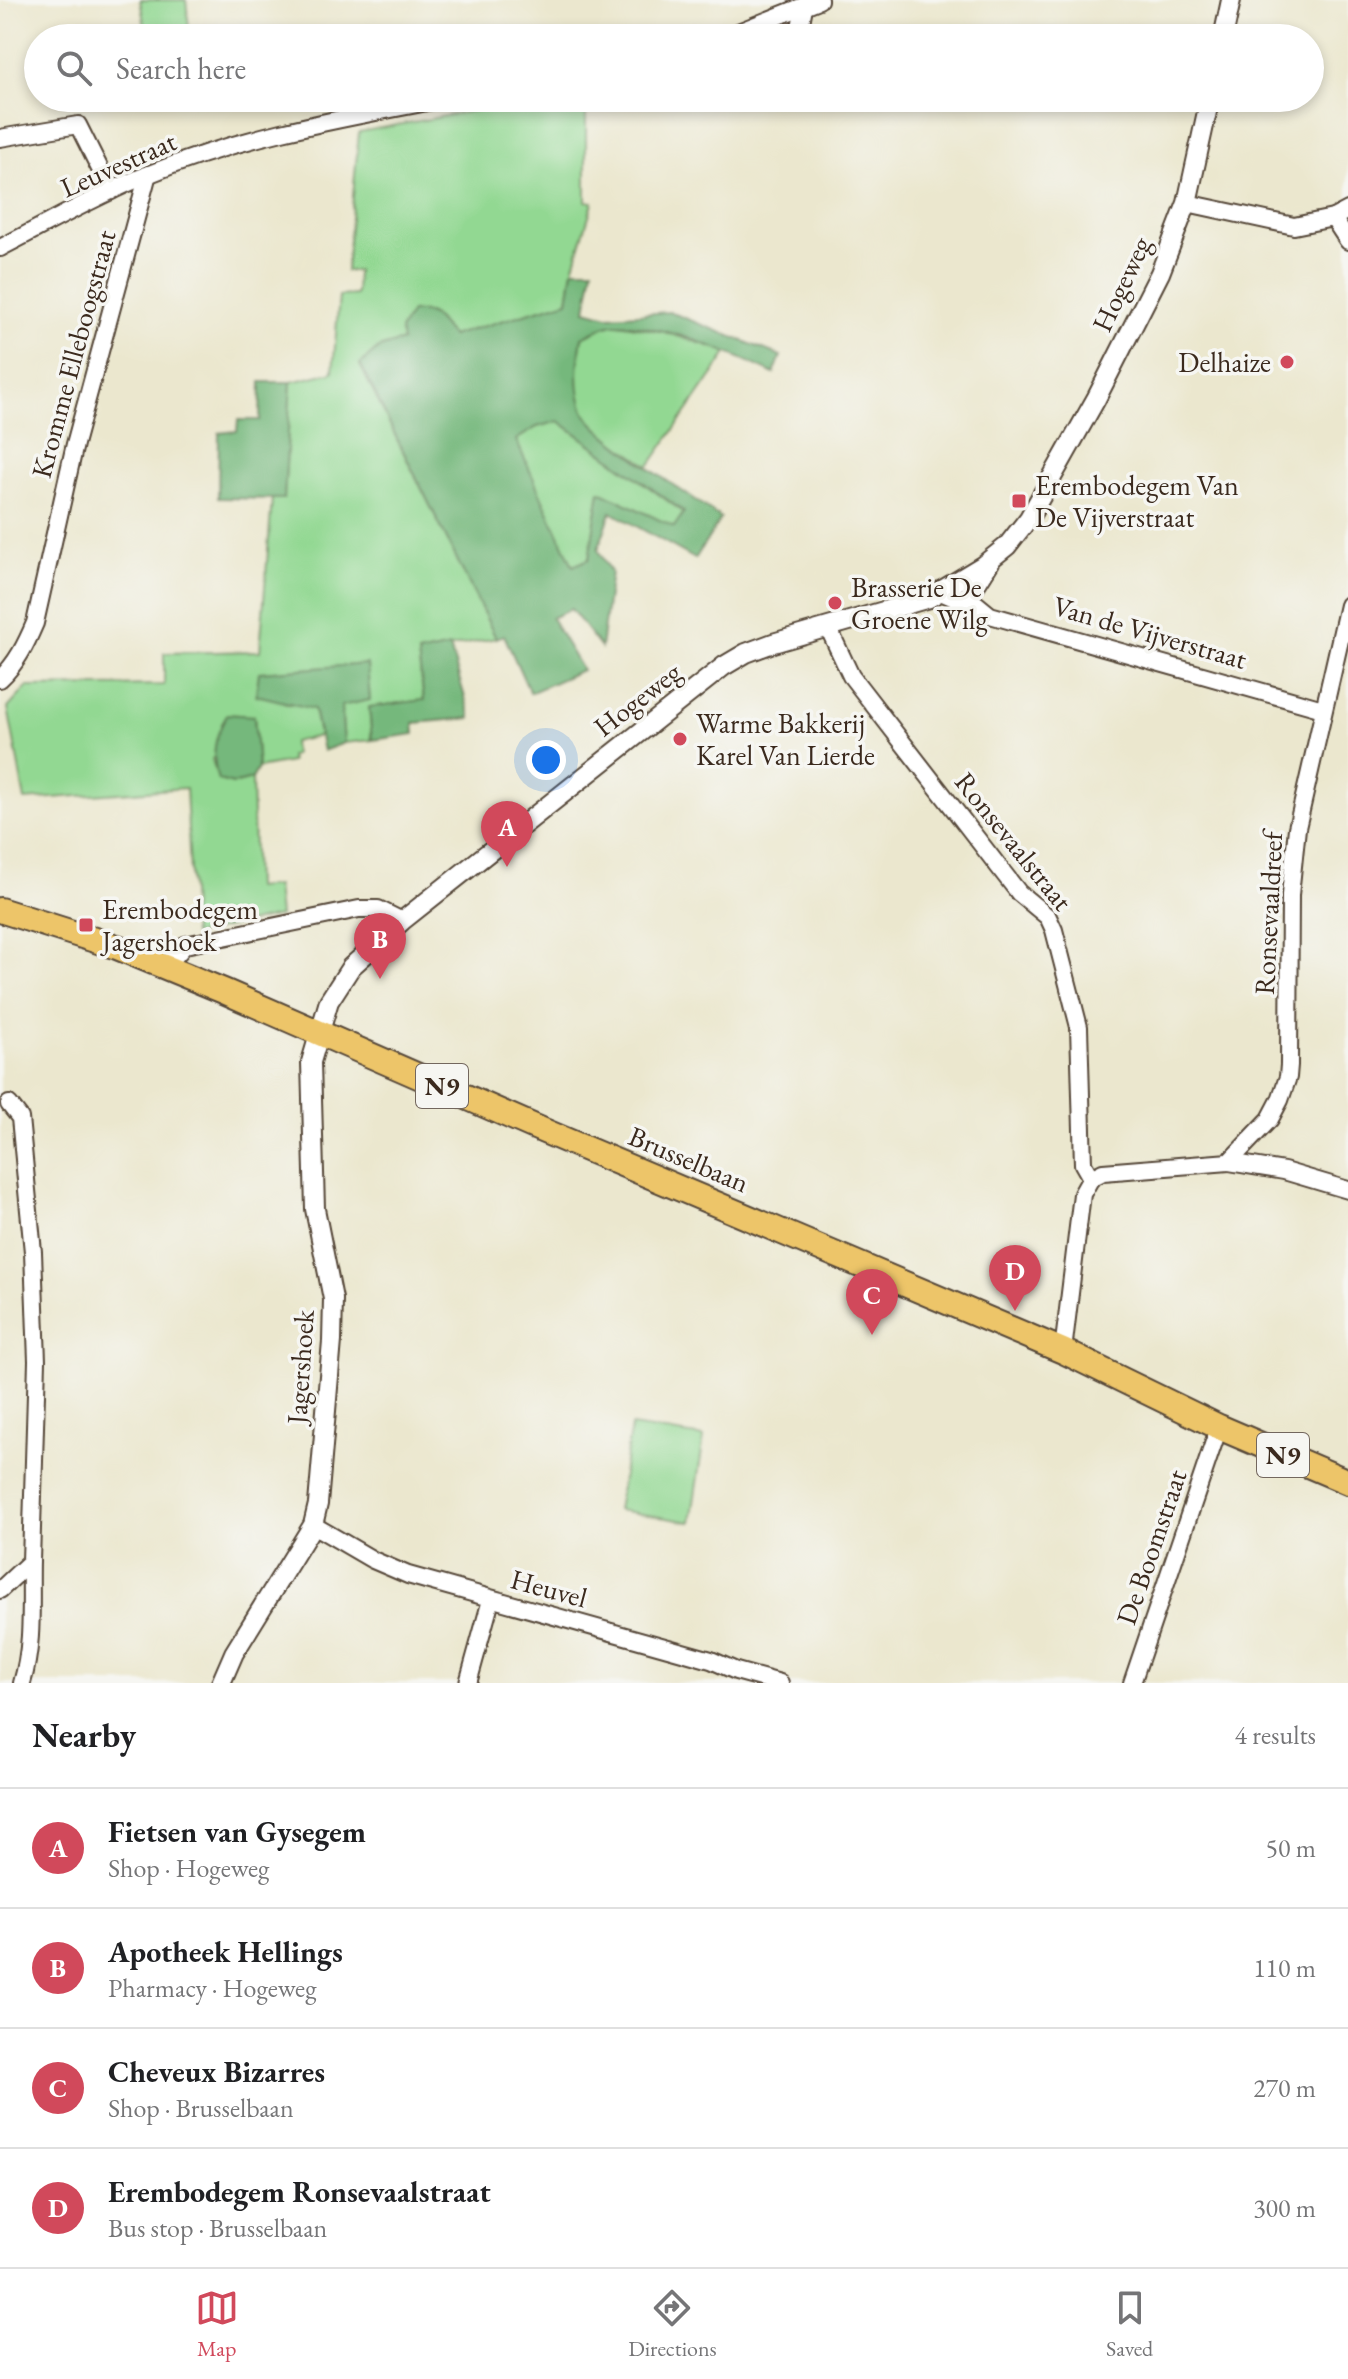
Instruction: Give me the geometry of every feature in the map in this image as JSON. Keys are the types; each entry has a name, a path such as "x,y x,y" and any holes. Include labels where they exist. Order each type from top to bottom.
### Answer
{"main road":[{"name":"Brusselbaan","path":"0,910 117,947 319,1032 1063,1351 1219,1427 1348,1482"}],"street":[{"path":"1226,24 1231,0"},
{"path":"758,24 811,3"},
{"path":"803,24 811,3"},
{"name":"Leuvestraat","path":"0,248 148,174 247,140 371,112"},
{"name":"Hogeweg","path":"319,1032 329,1001 351,967 402,921 724,666 746,653 773,643 929,598 1007,546 1029,518 1096,399 1160,273 1187,203 1207,112"},
{"path":"0,138 78,125 111,191"},
{"name":"Kromme Elleboogstraat","path":"0,679 24,648 35,623 75,444 148,174"},
{"path":"1187,203 1294,226 1341,214 1348,241"},
{"name":"Hogeweg","path":"968,597 994,557"},
{"path":"941,591 959,599 968,597"},
{"name":"Van de Vijverstraat","path":"968,597 990,615 1323,709"},
{"name":"Ronsevaaldreef","path":"1229,1162 1270,1119 1288,1077 1290,895 1297,828 1348,605"},
{"name":"Ronsevaalstraat","path":"828,627 851,676 1019,893 1048,917 1079,1027 1083,1164 1091,1178"},
{"path":"165,967 185,945 359,909 378,909 402,921"},
{"name":"Jagershoek","path":"221,1683 234,1653 313,1525 320,1490 333,1299 315,1209 311,1062 319,1032"},
{"path":"9,1104 20,1118 33,1252 37,1361 30,1638 22,1683"},
{"path":"1063,1351 1082,1194 1091,1178 1103,1172 1229,1162 1284,1171 1348,1190"},
{"name":"De Boomstraat","path":"1132,1683 1219,1427"},
{"name":"Heuvel","path":"313,1525 373,1560 408,1575 780,1683"},
{"path":"0,1590 31,1561"},
{"path":"468,1683 491,1600"}],"green space":[{"path":"140,0 186,0 189,24 144,24"},
{"path":"467,112 586,112 586,201 593,202 573,269 568,301 451,336 435,317 411,312 402,341 379,348 360,365 496,638 418,654 424,700 369,707 372,740 344,743 341,705 370,700 366,664 287,704 314,709 319,736 293,742 291,762 258,768 254,716 212,759 218,780 233,784 252,779 255,888 276,886 279,916 193,935 186,788 25,800 8,708 27,687 164,685 164,653 260,651 272,499 284,498 291,382 333,372 339,296 356,295 357,271 346,271 359,132"},
{"path":"573,269 593,269 586,310 608,316 670,312 781,356 774,374 718,349 656,329 612,324 582,337 579,392 584,411 592,422 625,450 721,518 695,559 611,512 598,550 611,572 601,648 571,609 551,618 582,670 530,693 504,635 496,638 360,364 379,348 402,341 400,330 411,312 430,314 451,336 568,301","holes":["559,421 684,512 674,527 600,491 589,559 573,566 516,440 537,427"]},
{"path":"613,323 664,332 728,352 649,466 597,428 581,404 578,365 582,337"},
{"path":"261,382 291,382 284,499 218,498 219,433 237,431 238,420 260,420"},
{"path":"559,421 684,513 674,528 600,491 589,559 573,567 515,439 537,427"},
{"path":"450,647 471,718 414,723 415,734 372,740 369,707 424,700 418,654"},
{"path":"367,664 370,700 341,706 344,743 323,751 314,709 256,695 259,672"},
{"path":"227,714 254,716 258,768 252,779 233,784 218,780 214,754"},
{"path":"631,1426 704,1437 691,1522 617,1510"}],"place":[{"name":"Delhaize","path":"1287,362"},
{"name":"Erembodegem Van De Vijverstraat","path":"1019,501"},
{"name":"Brasserie De Groene Wilg","path":"835,603"},
{"name":"Warme Bakkerij Karel Van Lierde","path":"680,739"},
{"name":"Fietsen van Gysegem","path":"507,867"},
{"name":"Erembodegem Jagershoek","path":"86,925"},
{"name":"Apotheek Hellings","path":"380,979"},
{"name":"Erembodegem Ronsevaalstraat","path":"1015,1311"},
{"name":"Cheveux Bizarres","path":"872,1335"}]}
